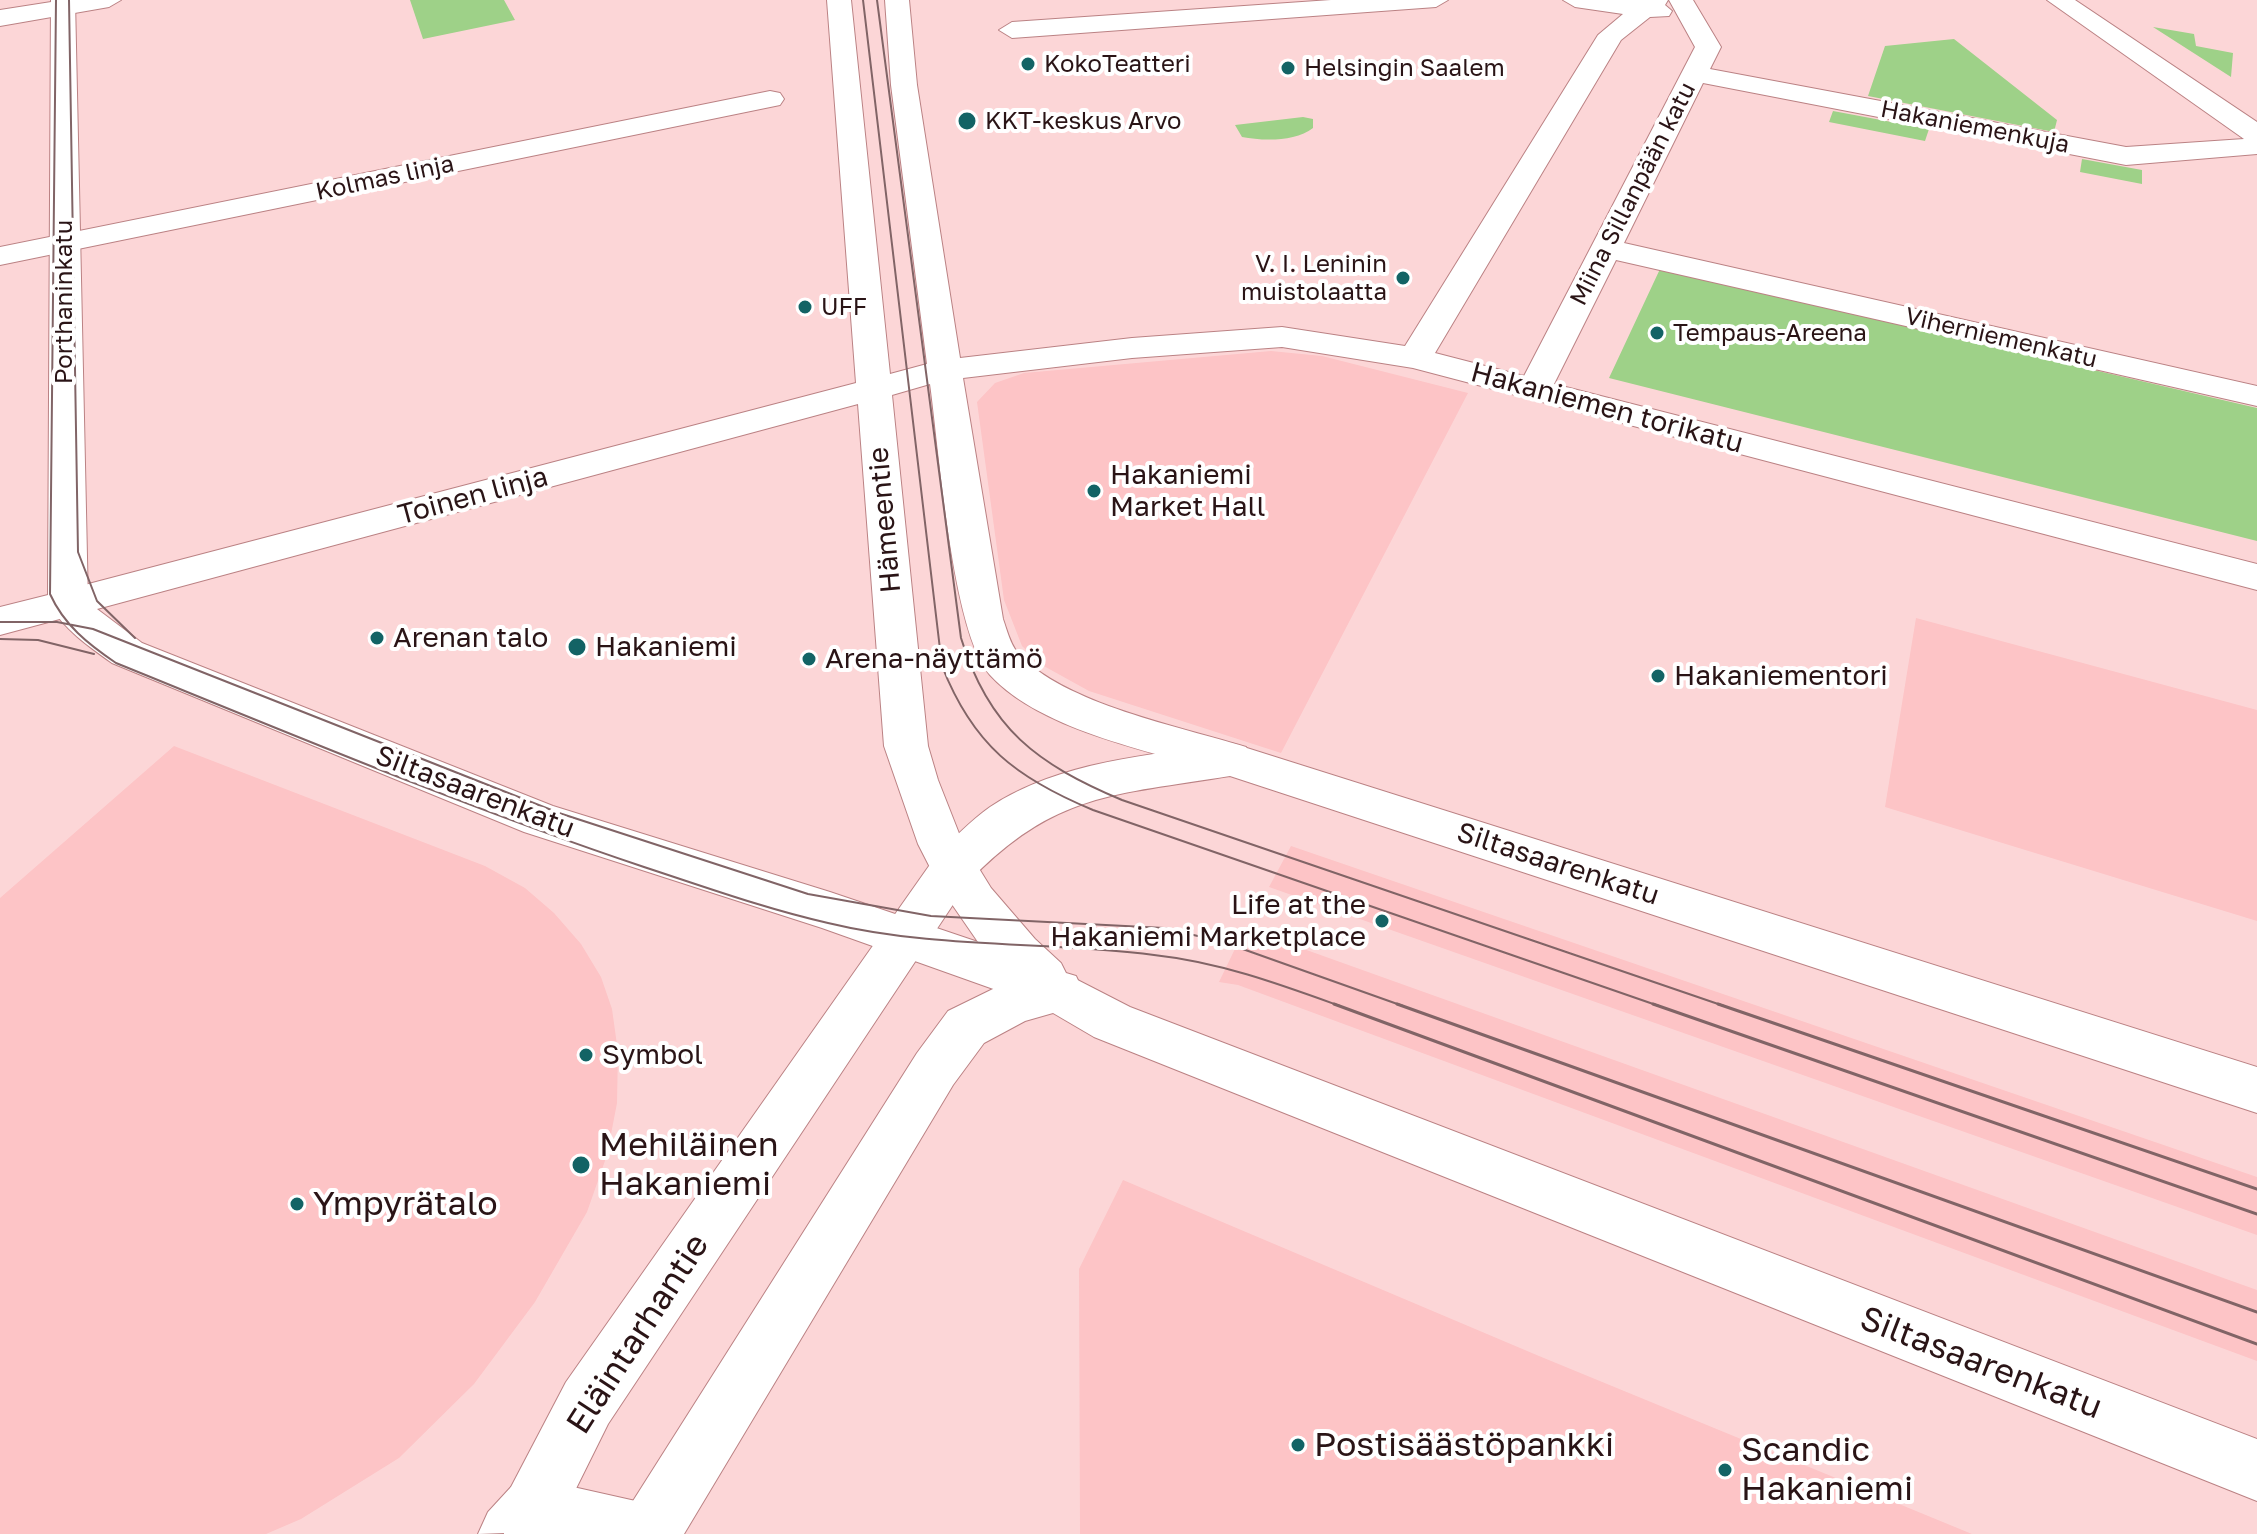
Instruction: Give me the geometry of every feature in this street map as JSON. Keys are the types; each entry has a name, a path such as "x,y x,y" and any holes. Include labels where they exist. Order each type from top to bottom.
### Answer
{"street":[{"path":"0,18 63,4 109,0"},
{"name":"Hämeentie","path":"839,0 906,746 927,820 952,869 1007,944 1058,991"},
{"path":"897,0 904,80 945,370 983,619 990,640 1004,664 1030,685 1064,703 1231,759"},
{"path":"1012,30 1436,0"},
{"path":"1575,0 1686,7"},
{"path":"2059,0 2257,135"},
{"name":"Porthaninkatu","path":"63,4 68,603"},
{"path":"1415,358 1611,35 1648,5"},
{"name":"Miina Sillanpään katu","path":"1534,390 1708,47 1686,7"},
{"name":"Hakaniemenkuja","path":"1695,74 2126,156 2257,146"},
{"name":"Kolmas linja","path":"0,256 770,99"},
{"name":"Viherniemenkatu","path":"1605,248 2257,396"},
{"name":"Hakaniemen torikatu","path":"945,370 1118,349 1282,337 1415,358 2257,577"},
{"name":"Toinen linja","path":"0,621 945,370"},
{"name":"Siltasaarenkatu","path":"68,603 93,629 127,653 540,820 904,936 1058,991 1112,1022 2257,1470"},
{"name":"Siltasaarenkatu","path":"904,936 952,869 988,833 1054,794 1101,780 1231,759 2257,1090"},
{"name":"Eläintarhantie","path":"527,1526 587,1403 904,936"},
{"path":"648,1534 935,1069 966,1027 1013,1003 1058,991"},
{"path":"527,1526 640,1534"}],"shaded area":[{"path":"1271,351 1322,356 1468,393 1281,753 1089,691 1042,665 1022,646 1004,600 977,402 995,383 1024,373"},
{"name":"Hakaniementori","path":"1916,618 2257,710 2257,921 1885,807"},
{"name":"Ympyrätalo","path":"174,746 485,866 525,888 554,913 581,944 601,977 612,1009 618,1052 617,1103 607,1155 587,1212 535,1302 474,1384 399,1458 301,1519 266,1534 0,1534 0,898"},
{"path":"1291,846 2257,1177 2257,1235 1269,887"},
{"path":"1245,928 2257,1290 2257,1361 1238,985 1219,982"},
{"name":"Postisäästöpankki","path":"1123,1180 1972,1534 1080,1534 1079,1269"}],"green space":[{"path":"410,0 504,0 515,20 423,39"},
{"path":"2153,27 2194,34 2196,46 2233,53 2231,77"},
{"path":"1954,39 2057,120 2054,132 1868,96 1885,46"},
{"path":"1833,111 1929,129 1925,141 1829,122"},
{"path":"1303,117 1313,119 1313,128 1297,136 1279,139 1242,137 1235,125"},
{"path":"2082,159 2142,170 2142,184 2080,172"},
{"path":"1660,269 2257,408 2257,541 1609,378"}],"tram line":[{"path":"56,0 50,594 71,625"},
{"path":"69,0 78,552 97,601 135,638"},
{"path":"863,0 942,666 954,694 983,738 1000,756 1041,785 1093,810 1659,1006"},
{"path":"877,0 961,638 972,670 1002,720 1041,757 1122,800 1724,1006"},
{"path":"0,622 71,625"},
{"path":"71,625 93,629 559,813 808,894 931,916 1164,928 1223,942 1403,1006"},
{"path":"71,625 116,663 313,743 577,844 782,911 828,923 909,937 1178,958 1248,975 1340,1006"},
{"path":"0,639 38,640 94,654"},
{"path":"1334,1004 2257,1344"},
{"path":"1397,1004 2257,1312"},
{"path":"1653,1004 2257,1214"},
{"path":"1718,1004 2257,1189"}],"place":[{"name":"KokoTeatteri","path":"1028,64"},
{"name":"Helsingin Saalem","path":"1288,68"},
{"name":"KKT-keskus Arvo","path":"967,121"},
{"name":"V. I. Leninin muistolaatta","path":"1403,278"},
{"name":"UFF","path":"805,307"},
{"name":"Tempaus-Areena","path":"1657,333"},
{"name":"Hakaniemi Market Hall","path":"1094,491"},
{"name":"Arenan talo","path":"377,638"},
{"name":"Hakaniemi","path":"577,647"},
{"name":"Arena-näyttämö","path":"809,659"},
{"name":"Hakaniementori","path":"1658,676"},
{"name":"Life at the Hakaniemi Marketplace","path":"1382,921"},
{"name":"Symbol","path":"586,1055"},
{"name":"Mehiläinen Hakaniemi","path":"581,1165"},
{"name":"Ympyrätalo","path":"297,1204"},
{"name":"Postisäästöpankki","path":"1298,1445"},
{"name":"Scandic Hakaniemi","path":"1725,1470"}]}
